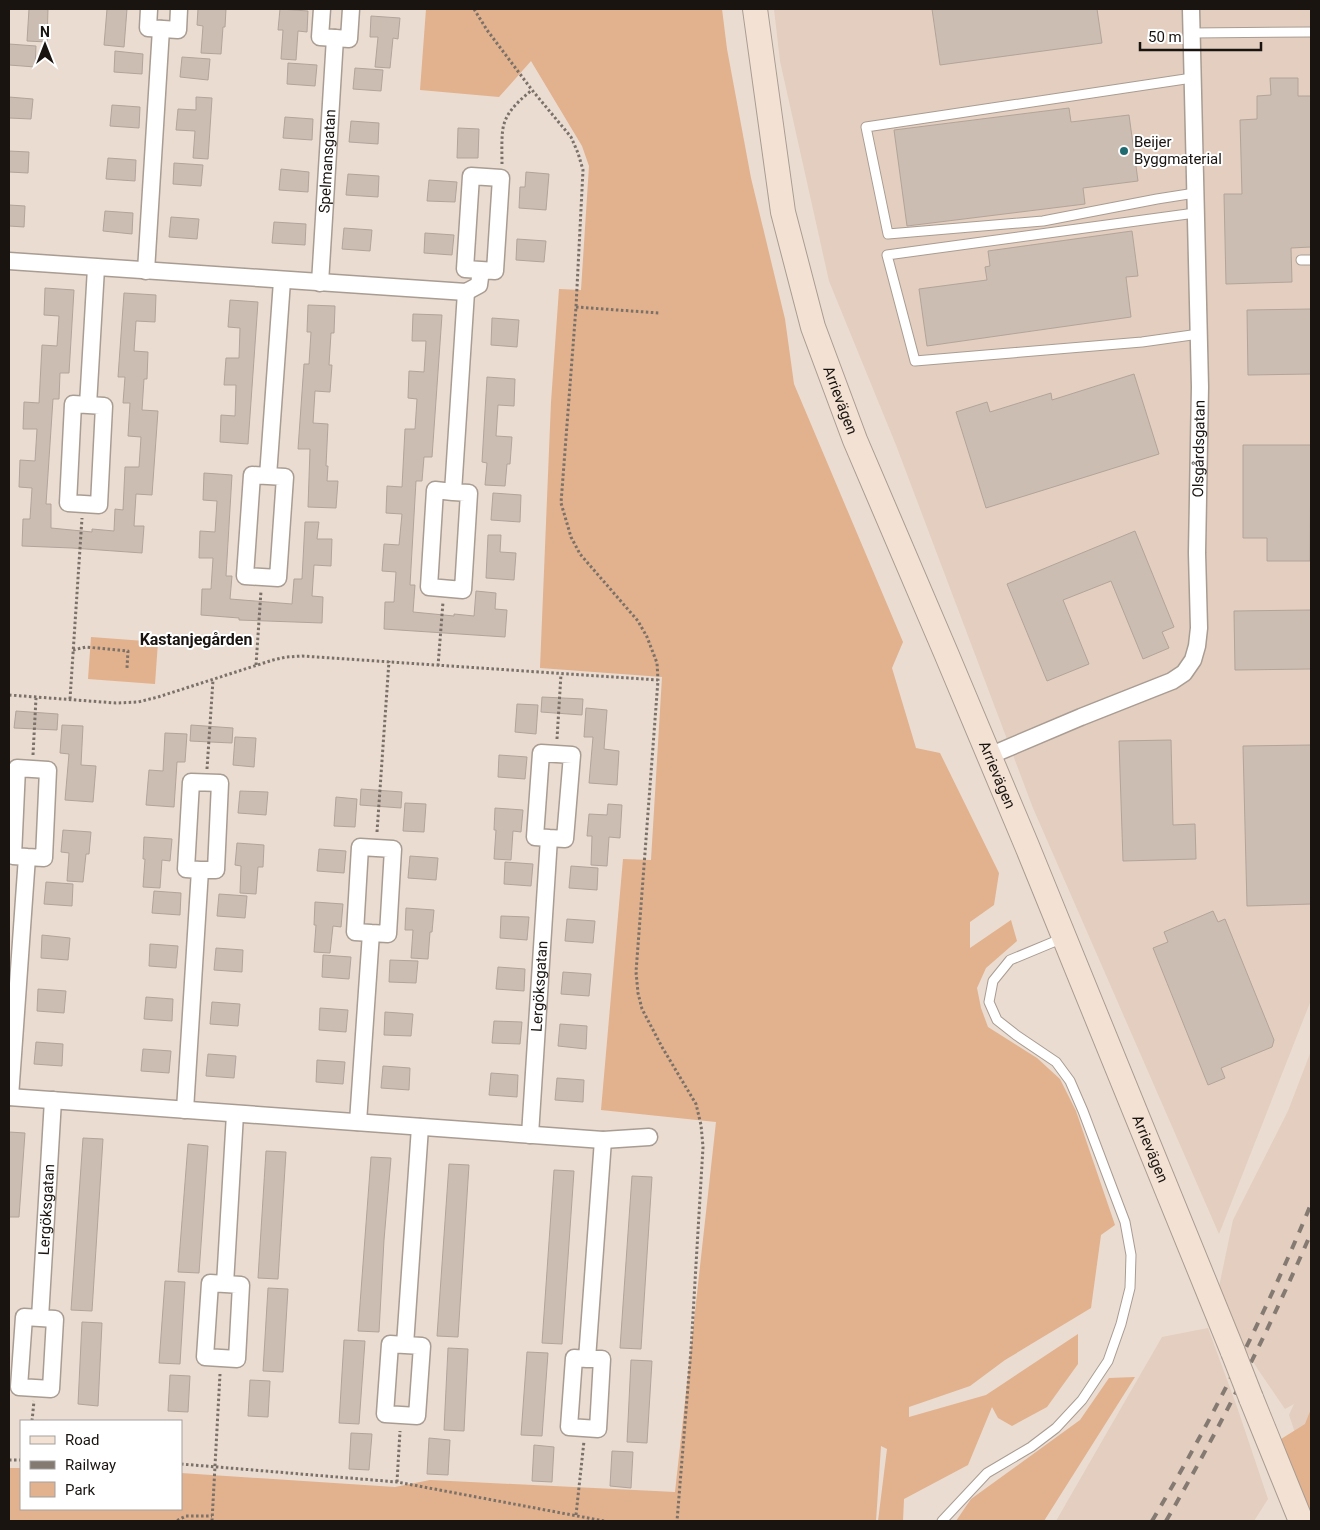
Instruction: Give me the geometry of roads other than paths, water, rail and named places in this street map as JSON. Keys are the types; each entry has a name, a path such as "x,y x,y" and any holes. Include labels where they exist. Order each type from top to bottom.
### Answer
{"main road":[{"name":"Arrievägen","path":"755,9 783,212 813,327 855,440 989,756 1301,1521"}],"street":[{"path":"149,9 148,28 178,30 179,9"},
{"path":"322,9 320,37 350,39 351,9"},
{"name":"Olsgårdsgatan","path":"989,756 1081,717 1172,682 1184,673 1193,660 1197,646 1199,628 1197,552 1200,387 1191,9"},
{"path":"146,272 161,29"},
{"name":"Spelmansgatan","path":"320,283 335,38"},
{"path":"471,176 501,178 495,271 481,270 465,269 471,176"},
{"path":"9,261 146,272 466,292 479,285 481,270"},
{"path":"88,405 96,268"},
{"path":"268,476 282,281"},
{"path":"453,492 466,292"},
{"path":"73,404 88,405 104,406 99,505 68,503 73,404"},
{"path":"252,475 268,476 285,477 278,578 245,576 252,475"},
{"path":"435,490 453,492 469,493 463,590 428,588 435,490"},
{"path":"541,753 572,755 565,839 549,838 535,836 541,753"},
{"path":"17,768 48,770 44,858 27,857 13,856 17,768"},
{"path":"191,782 220,783 216,870 200,870 186,869 191,782"},
{"name":"Lergöksgatan","path":"530,1135 549,838"},
{"path":"360,847 393,849 388,934 370,933 355,932 360,847"},
{"path":"27,857 10,1097 603,1140 649,1138"},
{"path":"185,1110 200,870"},
{"path":"358,1122 370,933"},
{"name":"Lergöksgatan","path":"40,1318 53,1100"},
{"path":"225,1284 235,1114"},
{"path":"405,1345 420,1127"},
{"path":"587,1359 603,1140"},
{"path":"210,1283 225,1284 241,1285 237,1359 205,1357 210,1283"},
{"path":"390,1344 405,1345 422,1346 417,1416 385,1414 390,1344"},
{"path":"574,1358 587,1359 602,1359 598,1429 569,1427 574,1358"}],"lane":[{"path":"1192,33 1311,32"},
{"path":"1192,78 866,127 888,234 1043,221 1195,193"},
{"path":"1195,213 887,255 915,361 1142,342 1199,334"},
{"path":"1301,260 1311,260"},
{"path":"942,1521 987,1473 1031,1447 1056,1428 1082,1400 1108,1361 1121,1324 1130,1288 1131,1255 1125,1222 1070,1081 1056,1062 997,1020 989,1002 993,981 1010,960 1063,938"}],"railway":[{"path":"1152,1521 1196,1444 1237,1366 1276,1285 1311,1204"},
{"path":"1166,1521 1243,1379 1311,1233"}],"place":[{"name":"Beijer Byggmaterial","path":"1124,151"}],"district":[{"name":"Kastanjegården","path":"196,639"}]}
